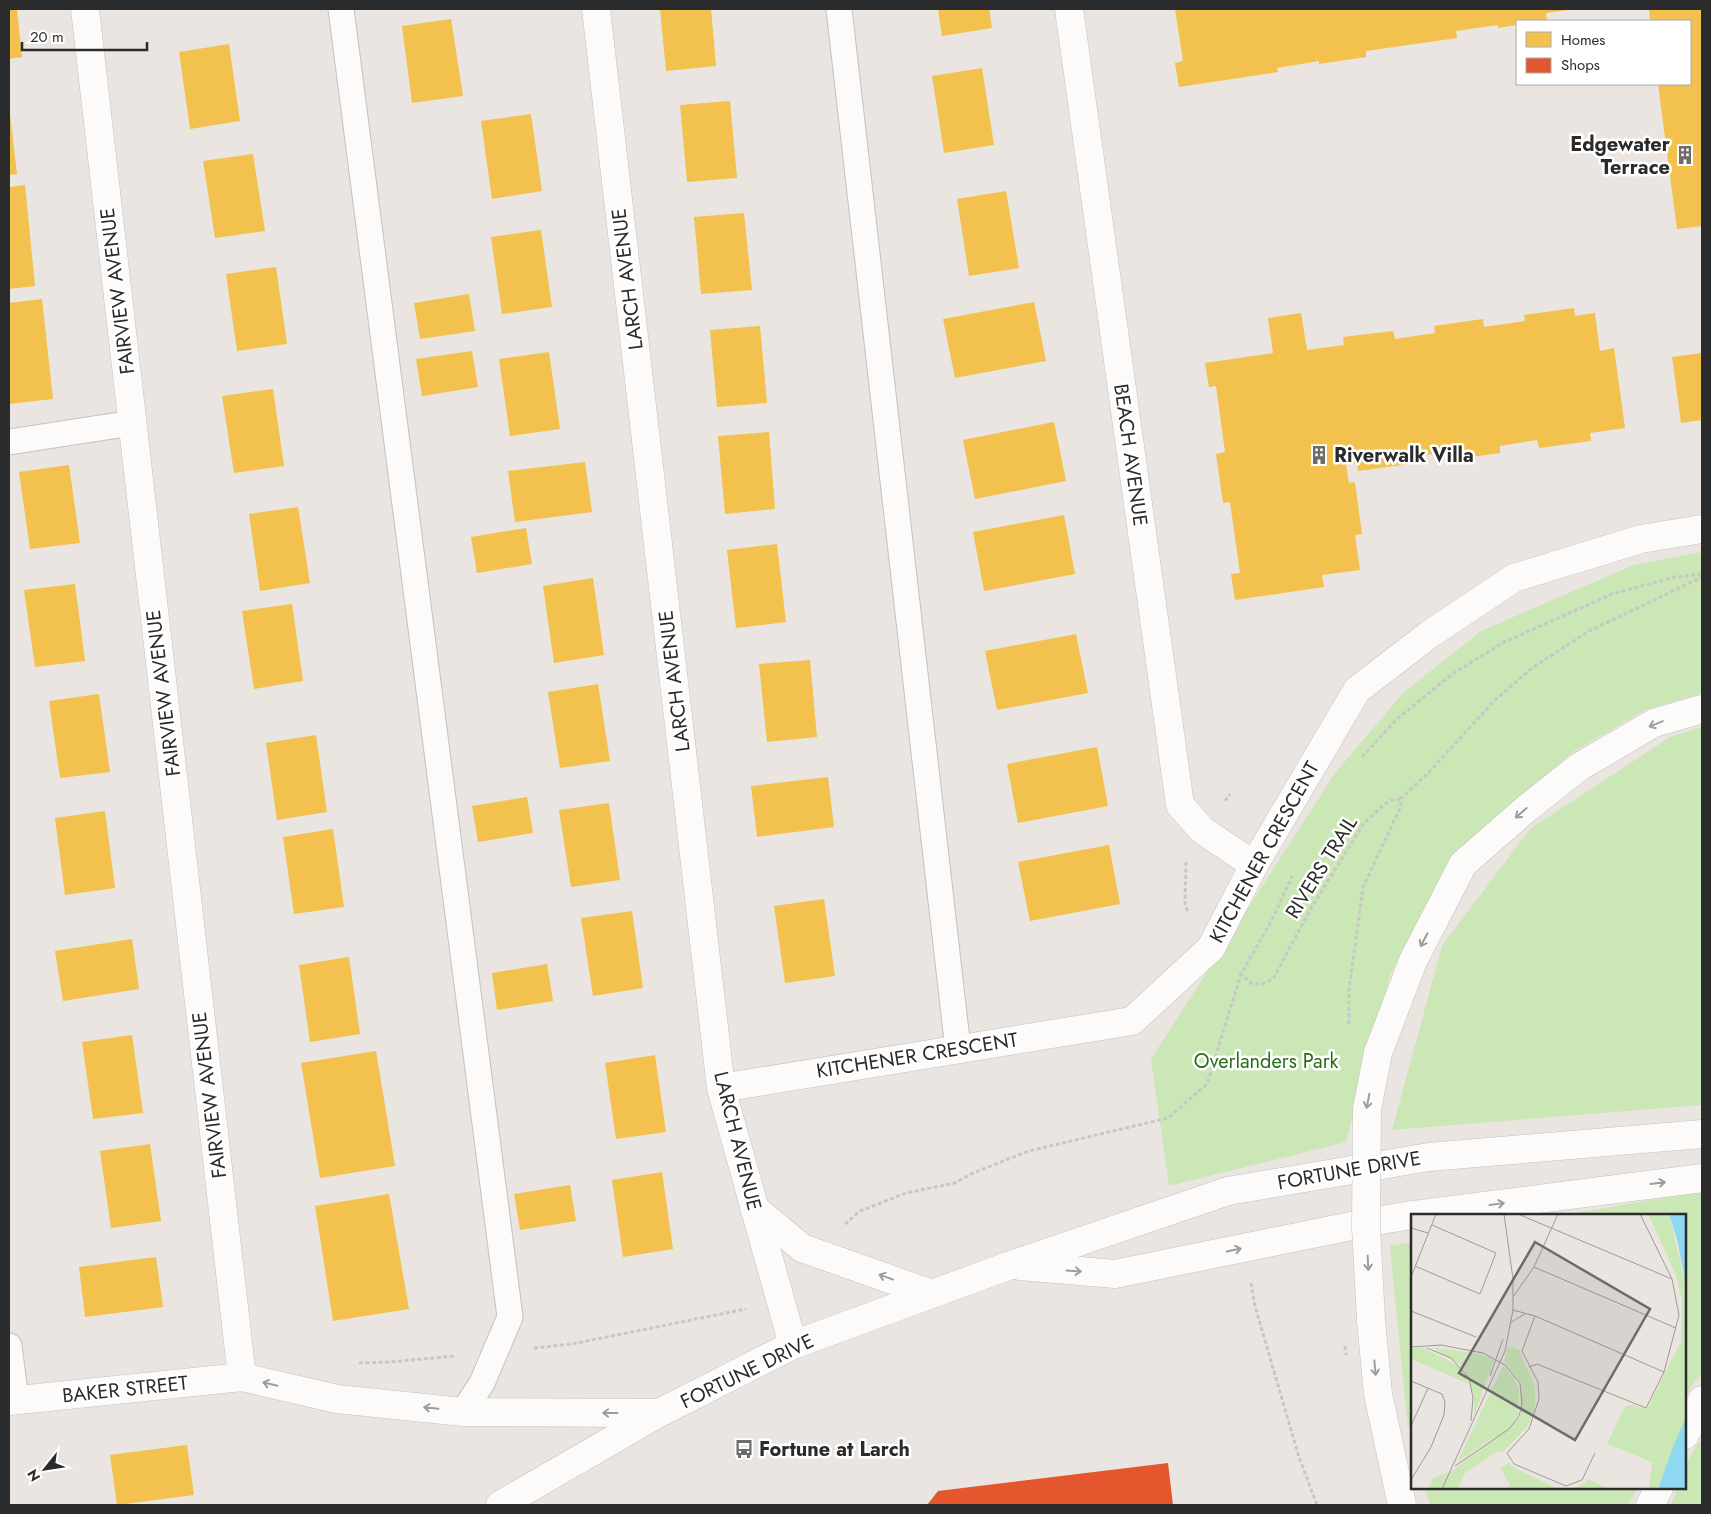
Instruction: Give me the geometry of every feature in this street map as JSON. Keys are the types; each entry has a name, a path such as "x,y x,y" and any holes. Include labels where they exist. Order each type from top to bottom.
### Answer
{"street":[{"name":"FAIRVIEW AVENUE","path":"84,9 242,1377"},
{"name":"LARCH AVENUE","path":"596,9 721,1088 793,1345"},
{"name":"BEACH AVENUE","path":"1069,9 1180,805 1202,830 1254,865"},
{"name":"KITCHENER CRESCENT","path":"721,1088 1132,1021 1211,948 1254,865 1357,690 1430,634 1514,578 1642,539 1702,529"},
{"path":"1402,1505 1378,1394 1371,1320 1366,1228 1367,1109 1378,1053 1413,961 1463,864 1526,809 1579,767 1654,723 1702,709"},
{"name":"FORTUNE DRIVE","path":"500,1505 659,1413 793,1345 1008,1266 1228,1191 1429,1157 1702,1134"},
{"name":"FORTUNE DRIVE","path":"1421,1214 1702,1178"},
{"path":"754,1208 802,1248 932,1294"},
{"name":"FORTUNE DRIVE","path":"1008,1266 1115,1274 1411,1215"},
{"name":"BAKER STREET","path":"12,1401 242,1377 337,1399 463,1412 659,1413"},
{"path":"1686,1433 1702,1400"},
{"path":"1650,1505 1658,1489"}],"lane":[{"path":"341,9 510,1317 482,1383 463,1412"},
{"path":"839,9 958,1049"},
{"path":"9,442 132,423"},
{"path":"9,1346 12,1401"}],"path":[{"path":"1400,799 1428,773 1494,701 1532,668 1590,631 1702,577"},
{"name":"RIVERS TRAIL","path":"1241,974 1252,984 1262,984 1273,979 1310,910 1364,823 1385,804 1392,800 1400,799 1401,806 1363,886 1349,990 1349,1026"},
{"path":"1188,858 1186,865 1185,904 1190,922"},
{"path":"1250,1280 1255,1306 1299,1457 1317,1505"}],"green space":[{"name":"Overlanders Park","path":"1702,552 1702,693 1645,710 1573,752 1450,860 1390,975 1346,1142 1169,1186 1151,1059 1335,773 1404,692 1481,631 1634,565"},
{"path":"1702,727 1702,1105 1392,1130 1442,946 1530,829 1670,737"},
{"path":"1702,1191 1702,1374 1694,1382 1686,1397 1686,1214 1572,1214"},
{"path":"1411,1242 1411,1435 1407,1421 1390,1246"},
{"path":"1702,1439 1702,1505 1671,1505 1677,1489 1686,1489 1688,1461"},
{"path":"1425,1489 1637,1489 1628,1505 1430,1505"}],"building: Homes":[{"path":"9,9 17,9 22,57 9,59"},
{"path":"660,9 711,9 716,66 666,71"},
{"path":"938,9 989,9 992,28 942,36"},
{"path":"1175,9 1568,9 1546,13 1547,20 1516,20 1516,25 1498,28 1498,25 1456,31 1457,38 1366,51 1366,57 1319,64 1319,61 1277,68 1278,72 1179,87 1175,63 1183,61"},
{"name":"Edgewater Terrace","path":"1649,9 1702,9 1702,226 1677,229 1658,85 1691,85 1691,20 1650,20"},
{"path":"451,19 463,96 412,103 402,26"},
{"path":"229,44 240,121 190,129 179,52"},
{"path":"982,68 994,145 944,153 932,76"},
{"path":"730,101 737,178 687,182 680,105"},
{"path":"9,114 17,174 9,175"},
{"path":"531,114 542,191 492,199 481,121"},
{"path":"253,154 265,231 215,238 203,161"},
{"path":"25,185 35,286 9,289 9,187"},
{"path":"1006,191 1019,268 969,276 957,199"},
{"path":"744,213 752,290 701,294 694,217"},
{"path":"541,230 552,307 502,314 491,237"},
{"path":"276,267 287,344 237,351 226,274"},
{"path":"469,294 475,331 420,339 414,303"},
{"path":"42,299 53,399 9,404 9,303"},
{"path":"1034,302 1046,361 955,378 943,319"},
{"name":"Riverwalk Villa","path":"1574,308 1575,316 1595,313 1600,351 1614,348 1625,428 1590,433 1591,441 1539,448 1537,440 1500,446 1500,453 1449,460 1448,452 1409,457 1410,464 1358,471 1357,463 1346,465 1349,483 1355,482 1362,534 1355,535 1360,570 1322,575 1324,587 1235,600 1231,574 1240,573 1230,502 1223,503 1216,454 1225,452 1216,386 1209,387 1205,363 1273,353 1268,318 1301,313 1307,350 1344,345 1343,337 1393,331 1395,339 1435,333 1434,326 1483,319 1484,327 1525,321 1524,315"},
{"path":"760,326 767,403 717,407 710,330"},
{"path":"472,351 478,387 422,396 416,359"},
{"path":"549,352 560,429 510,436 499,359"},
{"path":"1702,353 1702,420 1681,423 1672,357"},
{"path":"273,389 284,466 234,473 222,396"},
{"path":"1054,422 1066,481 975,499 963,440"},
{"path":"769,432 775,509 725,514 718,436"},
{"path":"585,462 592,512 515,522 508,471"},
{"path":"69,465 80,543 30,549 19,472"},
{"path":"298,507 310,583 260,591 249,514"},
{"path":"1064,515 1075,574 984,591 973,532"},
{"path":"526,528 532,564 477,573 471,537"},
{"path":"777,544 786,622 736,628 727,550"},
{"path":"593,578 604,655 554,663 543,586"},
{"path":"75,584 85,661 35,667 24,590"},
{"path":"292,604 303,681 254,689 242,611"},
{"path":"1076,634 1088,693 997,710 985,651"},
{"path":"810,660 817,737 767,742 759,664"},
{"path":"598,684 610,761 560,768 548,692"},
{"path":"99,694 110,772 60,778 49,701"},
{"path":"316,735 327,812 277,820 266,743"},
{"path":"1097,747 1108,806 1018,823 1007,764"},
{"path":"828,777 834,827 757,837 751,786"},
{"path":"527,797 533,833 478,842 472,806"},
{"path":"609,803 620,880 571,887 559,810"},
{"path":"105,811 115,888 65,895 55,818"},
{"path":"333,829 344,907 294,914 283,837"},
{"path":"1109,845 1120,904 1030,921 1018,862"},
{"path":"824,899 835,976 785,983 774,906"},
{"path":"632,911 643,988 593,996 581,918"},
{"path":"132,939 139,989 63,1001 55,951"},
{"path":"349,957 360,1034 310,1042 299,965"},
{"path":"547,964 553,1001 497,1010 492,973"},
{"path":"132,1035 143,1113 93,1119 82,1042"},
{"path":"376,1051 395,1166 320,1178 301,1063"},
{"path":"655,1055 666,1132 616,1139 605,1063"},
{"path":"150,1144 161,1221 111,1228 100,1151"},
{"path":"662,1172 673,1249 623,1257 612,1180"},
{"path":"570,1185 576,1221 520,1230 514,1194"},
{"path":"389,1194 409,1309 333,1321 315,1206"},
{"path":"156,1257 163,1307 85,1317 79,1267"},
{"path":"187,1445 194,1495 117,1505 110,1455"}],"building: Shops":[{"path":"1168,1463 1173,1505 927,1505 938,1491"}],"place":[{"name":"Edgewater Terrace","path":"1685,155"},
{"name":"Riverwalk Villa","path":"1319,455"},
{"name":"Fortune at Larch","path":"744,1449"}]}
